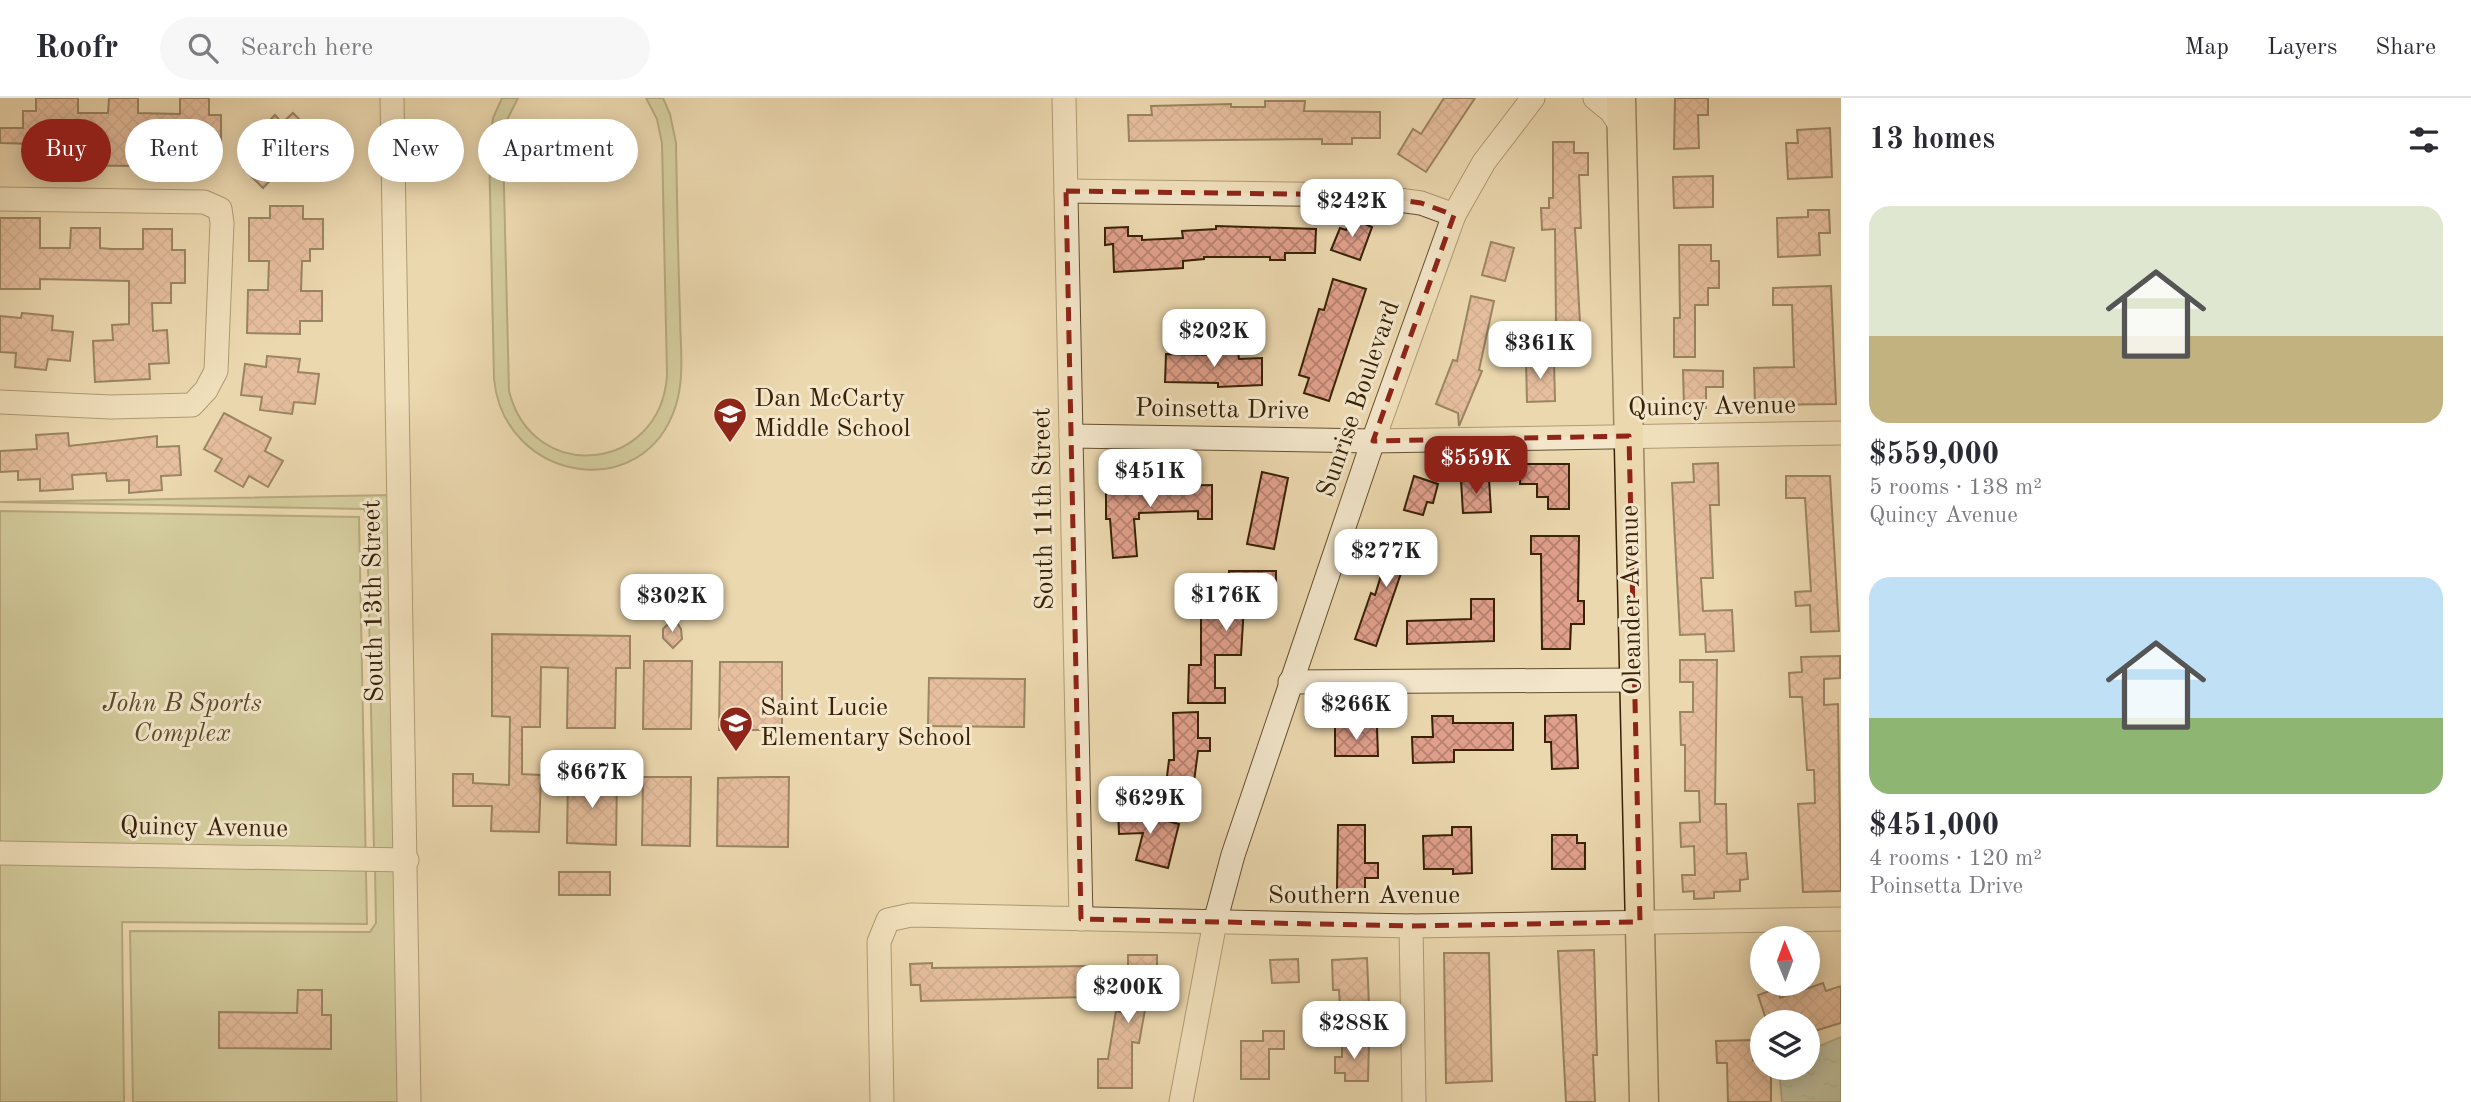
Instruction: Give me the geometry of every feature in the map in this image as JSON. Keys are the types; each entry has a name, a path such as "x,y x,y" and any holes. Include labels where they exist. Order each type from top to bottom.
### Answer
{"main road":[{"name":"Oleander Avenue","path":"1620,111 1644,1102"}],"street":[{"name":"South 13th Street","path":"392,98 410,1102"},
{"name":"South 11th Street","path":"1064,98 1081,919"},
{"path":"1595,98 1611,111 1620,111"},
{"name":"Sunrise Boulevard","path":"1181,1102 1215,922 1233,855 1373,441 1454,215 1484,162 1534,99"},
{"path":"1066,191 1362,195 1421,203 1454,215"},
{"path":"0,199 204,202 220,209 222,223 216,370 206,390 192,405 111,407 0,402"},
{"name":"Quincy Avenue","path":"1373,441 1841,433"},
{"name":"Poinsetta Drive","path":"1071,436 1373,441"},
{"path":"1290,682 1633,680"},
{"name":"Quincy Avenue","path":"0,853 407,860"},
{"name":"Southern Avenue","path":"882,1102 879,942 888,920 911,915 1411,926 1841,919"},
{"path":"1411,926 1415,1102"}],"highlighted area":[{"path":"1066,191 1362,195 1421,203 1454,215 1373,441 1629,436 1640,922 1411,926 1081,919"}],"green space":[{"path":"502,98 518,98 508,119 493,118"},
{"path":"646,98 663,98 670,114 676,143 681,360 676,405 660,437 636,458 607,468 577,468 548,459 522,441 503,414 494,379 490,182 504,182 509,391 522,422 543,442 568,453 595,455 621,448 643,432 659,407 667,375 662,143 657,119"},
{"path":"392,495 399,850 374,850 367,517 364,509 0,502"},
{"name":"John B Sports Complex","path":"0,511 359,517 367,924 122,922 124,1102 0,1102"},
{"path":"375,869 399,869 401,1102 133,1102 130,931 370,932 376,923"}],"water":[{"path":"1841,1037 1841,1102 1782,1102 1780,1080 1820,1080 1820,1046"}],"building":[{"path":"36,98 78,98 78,113 108,113 109,98 138,98 138,113 180,114 180,98 209,98 209,115 221,115 221,119 125,119 125,166 111,166 111,119 23,119 23,111 36,111"},
{"path":"1444,98 1475,98 1426,172 1398,154 1413,129 1421,134"},
{"path":"1675,98 1708,98 1708,115 1698,115 1699,148 1674,149"},
{"path":"1265,101 1305,101 1304,111 1380,112 1380,138 1352,138 1352,144 1322,144 1322,139 1129,141 1128,115 1152,115 1151,106 1231,104 1231,107 1265,107"},
{"path":"293,113 299,119 286,119"},
{"path":"0,128 21,128 21,144 0,143"},
{"path":"1830,128 1832,177 1788,179 1786,143 1798,143 1797,130"},
{"path":"1553,142 1574,142 1574,153 1588,153 1588,175 1579,175 1581,228 1575,228 1580,323 1556,323 1555,229 1542,230 1541,208 1549,208 1549,198 1553,198"},
{"path":"1713,176 1713,207 1674,208 1673,177"},
{"path":"257,182 269,182 263,188"},
{"path":"270,206 303,206 303,219 323,219 323,249 310,249 310,261 302,261 301,291 322,291 322,321 300,321 300,334 247,333 248,290 268,290 269,261 249,261 249,218 270,218"},
{"path":"1808,210 1829,210 1830,233 1819,233 1820,255 1778,257 1777,218 1808,217"},
{"path":"0,218 40,218 40,248 70,248 71,228 100,228 100,248 143,249 143,229 172,229 172,250 185,250 185,283 171,283 171,303 152,303 153,331 167,330 169,363 149,364 150,379 95,382 93,341 113,340 112,325 129,324 129,281 40,279 40,289 0,289"},
{"path":"1350,218 1372,227 1360,260 1331,250 1340,228 1346,230"},
{"path":"1216,226 1316,229 1315,253 1285,253 1285,260 1270,260 1270,257 1204,257 1183,261 1183,268 1114,272 1113,244 1105,245 1105,228 1128,227 1128,236 1142,236 1142,240 1183,238 1182,231 1216,229"},
{"path":"1491,242 1514,248 1505,281 1482,275"},
{"path":"1679,245 1711,245 1711,261 1719,261 1719,288 1708,288 1708,305 1695,305 1695,357 1674,357 1674,318 1680,318"},
{"path":"1333,279 1366,289 1329,401 1304,393 1309,378 1299,375 1319,309 1324,310"},
{"path":"1831,286 1836,404 1755,405 1754,368 1794,367 1792,305 1773,305 1773,288"},
{"path":"1471,296 1494,301 1479,370 1482,371 1459,426 1458,413 1436,404 1453,360 1457,361"},
{"path":"22,313 53,316 52,330 73,332 70,361 48,359 46,370 15,367 16,353 0,352 0,316 21,318"},
{"path":"1238,351 1239,359 1262,358 1262,385 1218,387 1218,383 1165,382 1166,354 1217,355 1217,352"},
{"path":"267,356 300,359 298,372 319,374 315,404 294,402 292,414 260,410 262,397 241,395 245,364 266,367"},
{"path":"1554,360 1555,401 1527,402 1526,361"},
{"path":"1683,370 1723,371 1723,387 1706,387 1706,408 1684,408"},
{"path":"224,413 271,438 265,451 283,461 268,487 249,476 243,487 215,471 222,459 204,449"},
{"path":"68,433 69,446 157,436 157,447 179,446 181,475 161,476 162,490 129,493 129,480 107,481 106,473 72,475 73,489 40,491 40,479 18,480 18,471 0,472 0,451 37,449 36,435"},
{"path":"1718,463 1719,505 1710,505 1713,578 1701,578 1703,611 1732,610 1734,651 1706,652 1705,634 1680,635 1672,483 1694,482 1693,464"},
{"path":"1520,464 1569,464 1569,509 1548,509 1548,497 1537,497 1537,484 1520,484"},
{"path":"1262,472 1288,478 1274,549 1247,544"},
{"path":"1414,476 1438,484 1433,503 1427,502 1423,515 1404,510"},
{"path":"1786,476 1830,476 1839,631 1811,632 1810,605 1796,606 1795,592 1811,591 1805,498 1786,498"},
{"path":"1489,479 1491,512 1463,513 1461,480"},
{"path":"1125,481 1143,481 1143,486 1212,485 1212,519 1198,519 1198,511 1139,513 1139,519 1134,519 1137,556 1113,558 1110,519 1106,519 1106,486 1125,486"},
{"path":"1394,533 1424,542 1420,553 1409,550 1376,646 1355,639 1371,593 1375,595"},
{"path":"1531,536 1579,536 1578,601 1584,601 1584,624 1571,624 1570,649 1542,649 1541,554 1531,554"},
{"path":"1229,571 1276,571 1276,583 1268,583 1268,595 1261,595 1261,606 1244,606 1241,655 1215,655 1215,688 1225,688 1225,703 1188,703 1189,665 1201,665 1201,616 1229,616"},
{"path":"1471,599 1494,599 1494,641 1407,644 1407,621 1471,619"},
{"path":"668,624 678,624 681,629 682,639 673,648 663,638 663,629"},
{"path":"492,634 630,636 630,668 616,668 615,728 567,728 568,668 541,667 540,727 522,727 522,774 541,775 539,832 491,831 492,806 453,806 453,774 473,774 473,783 509,785 510,717 492,716"},
{"path":"1840,656 1840,678 1824,679 1824,705 1838,704 1841,891 1803,892 1798,804 1815,803 1814,770 1807,770 1802,697 1790,697 1789,673 1802,672 1801,657"},
{"path":"1680,660 1717,660 1715,804 1726,804 1727,854 1746,853 1748,879 1740,880 1740,891 1714,892 1714,898 1694,899 1694,891 1683,892 1682,875 1695,875 1694,846 1681,847 1680,823 1700,822 1699,791 1685,791 1685,745 1681,745 1680,712 1693,712 1693,682 1680,682"},
{"path":"644,661 692,661 691,729 643,729"},
{"path":"720,662 782,662 782,730 719,730"},
{"path":"929,678 1025,679 1024,727 928,726"},
{"path":"1198,712 1198,738 1210,738 1210,751 1198,751 1192,797 1165,793 1169,760 1174,760 1173,713"},
{"path":"1576,715 1578,768 1552,769 1551,742 1545,742 1545,716"},
{"path":"1432,716 1453,716 1453,723 1513,723 1513,750 1454,750 1454,762 1413,763 1412,737 1433,737"},
{"path":"1335,727 1377,727 1378,756 1335,756"},
{"path":"568,775 617,776 616,845 567,843"},
{"path":"643,777 691,777 690,846 642,845"},
{"path":"789,777 788,847 717,846 718,778"},
{"path":"1139,807 1139,814 1179,824 1168,868 1136,860 1143,833 1119,834 1118,808"},
{"path":"1338,825 1365,825 1365,863 1378,863 1378,878 1365,878 1365,890 1337,890"},
{"path":"1452,827 1471,827 1472,873 1453,874 1453,869 1424,869 1423,836 1452,835"},
{"path":"1552,835 1577,835 1577,843 1585,843 1585,869 1552,869"},
{"path":"559,872 610,872 610,895 559,895"},
{"path":"1594,950 1597,1055 1593,1055 1595,1102 1566,1102 1558,951"},
{"path":"1444,953 1489,953 1492,1081 1446,1083"},
{"path":"1128,955 1157,955 1157,972 1151,972 1150,993 1139,1043 1132,1042 1132,1088 1098,1088 1098,1059 1108,1059 1116,1011 1124,1013 1128,1005"},
{"path":"1367,958 1369,1005 1340,1006 1339,990 1333,990 1332,960"},
{"path":"1298,959 1299,982 1272,983 1270,960"},
{"path":"932,963 932,968 1088,966 1088,997 921,1001 920,985 911,985 910,964"},
{"path":"1823,983 1826,991 1841,986 1841,1023 1820,1029 1820,1010 1763,1010 1758,996 1820,996 1820,984"},
{"path":"298,990 322,990 322,1015 331,1015 331,1049 219,1048 219,1012 297,1013"},
{"path":"1263,1031 1284,1031 1284,1049 1269,1049 1269,1079 1241,1079 1241,1041 1263,1041"},
{"path":"1342,1040 1369,1041 1368,1081 1345,1081 1345,1073 1335,1073 1335,1057 1342,1057"},
{"path":"1750,1040 1750,1080 1771,1080 1771,1102 1728,1102 1727,1063 1717,1063 1716,1041"}],"place":[{"name":"Dan McCarty Middle School","path":"730,444"},
{"name":"Saint Lucie Elementary School","path":"736,753"}]}
